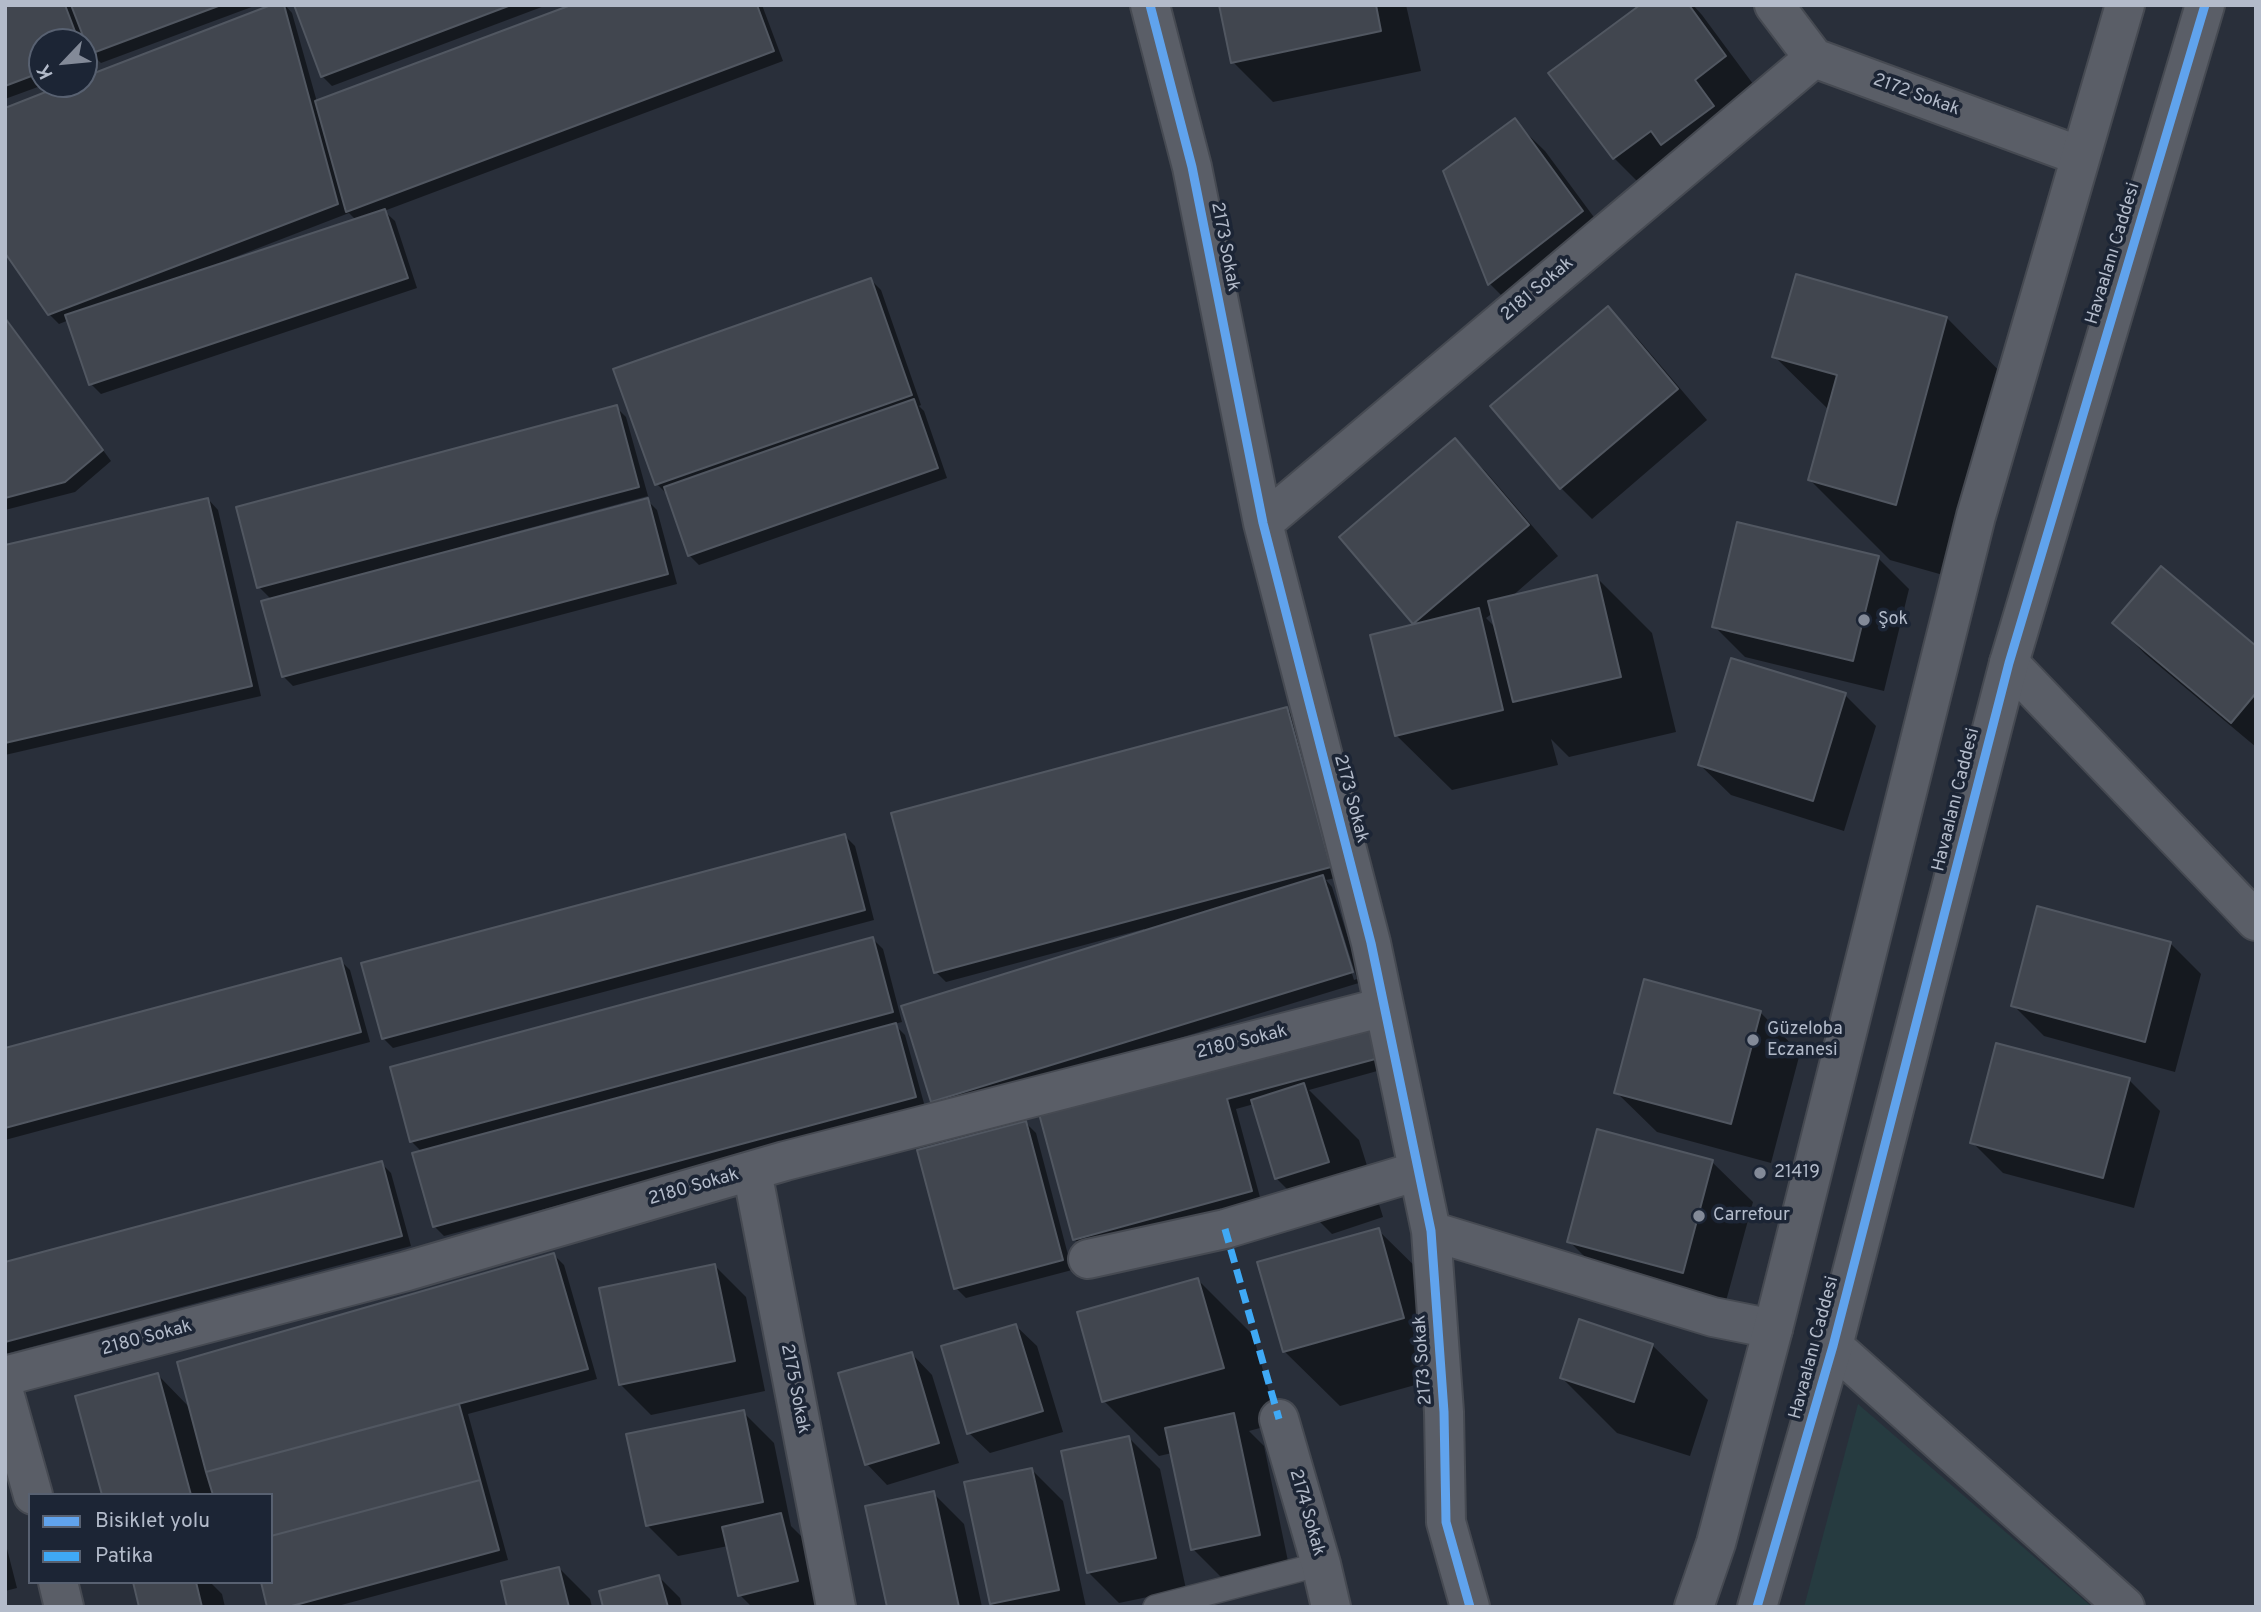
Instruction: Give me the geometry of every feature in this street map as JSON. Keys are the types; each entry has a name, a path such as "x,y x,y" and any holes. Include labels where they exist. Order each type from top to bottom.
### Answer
{"street":[{"name":"2173 Sokak","path":"1150,5 1192,167 1263,523 1371,943 1431,1231 1444,1412 1446,1522 1470,1607"},
{"path":"1774,5 1814,58"},
{"path":"1694,1607 1716,1543 1773,1329 1976,516 2125,5"},
{"name":"Havaalanı Caddesi","path":"1757,1607 1833,1346 2008,663 2205,5"},
{"name":"2181 Sokak","path":"1263,523 1814,58"},
{"name":"2172 Sokak","path":"1814,58 2080,156"},
{"path":"2008,663 2256,921"},
{"name":"2180 Sokak","path":"5,1376 407,1271 752,1171 1384,1007"},
{"name":"2175 Sokak","path":"752,1171 836,1607"},
{"path":"1088,1258 1224,1229 1418,1171"},
{"path":"1431,1231 1713,1317 1773,1329"},
{"path":"1833,1346 2125,1607"},
{"path":"5,1396 32,1493"},
{"name":"2174 Sokak","path":"1279,1419 1331,1607"},
{"path":"58,1584 64,1607"}],"lane":[{"path":"1154,1607 1321,1564"}],"green space":[{"path":"1858,1404 2092,1607 1804,1607"}],"building":[{"path":"5,5 65,5 74,28 28,28 28,77 5,86"},
{"path":"71,5 221,5 98,51 98,28 80,28"},
{"path":"271,5 284,5 338,204 48,315 5,253 5,108 30,98 98,98 98,72"},
{"path":"294,5 511,5 321,77"},
{"path":"571,5 757,5 774,51 346,212 315,101"},
{"path":"1219,5 1376,5 1381,31 1231,63"},
{"path":"1640,5 1689,5 1726,56 1695,80 1714,106 1661,145 1651,131 1613,159 1548,73"},
{"path":"1515,118 1583,211 1488,285 1443,171"},
{"path":"385,209 408,278 89,385 65,315"},
{"path":"1796,274 1947,317 1896,505 1808,480 1837,375 1772,357"},
{"path":"871,278 912,395 655,485 613,369"},
{"path":"1608,306 1678,389 1560,489 1490,406"},
{"path":"5,318 103,450 65,482 5,498"},
{"path":"914,399 938,468 688,556 664,487"},
{"path":"617,405 639,487 257,588 236,507"},
{"path":"1455,438 1529,525 1413,624 1339,537"},
{"path":"208,498 252,686 5,743 5,545"},
{"path":"648,498 668,574 282,677 261,601"},
{"path":"1737,522 1879,556 1853,661 1712,627"},
{"path":"2161,566 2256,646 2256,693 2231,723 2112,623"},
{"path":"1597,575 1621,677 1513,702 1488,601"},
{"path":"1479,608 1503,710 1395,736 1370,635"},
{"path":"1731,658 1846,693 1813,801 1698,765"},
{"path":"1287,707 1331,867 934,973 891,813"},
{"path":"845,834 865,910 382,1039 361,963"},
{"path":"1323,875 1353,972 931,1102 901,1006"},
{"path":"2037,906 2171,942 2145,1042 2011,1006"},
{"path":"873,937 893,1012 410,1142 390,1067"},
{"path":"341,958 361,1032 5,1128 5,1048"},
{"path":"1644,979 1761,1011 1731,1124 1614,1093"},
{"path":"1369,1021 1379,1058 1227,1099 1252,1191 1073,1240 1038,1110"},
{"path":"896,1023 916,1097 433,1227 412,1153"},
{"path":"1996,1043 2130,1078 2103,1178 1970,1143"},
{"path":"1304,1083 1329,1162 1275,1179 1251,1100"},
{"path":"1026,1121 1063,1260 954,1289 917,1150"},
{"path":"1597,1129 1713,1160 1683,1273 1567,1242"},
{"path":"382,1161 402,1236 5,1342 5,1262"},
{"path":"1379,1228 1404,1318 1283,1352 1257,1262"},
{"path":"554,1253 588,1369 206,1472 177,1362"},
{"path":"715,1264 735,1361 619,1385 599,1288"},
{"path":"1198,1278 1224,1368 1102,1402 1077,1312"},
{"path":"1579,1319 1653,1344 1634,1402 1560,1378"},
{"path":"1016,1324 1043,1411 967,1434 941,1346"},
{"path":"912,1352 939,1443 865,1465 838,1373"},
{"path":"158,1373 190,1493 101,1493 75,1396"},
{"path":"459,1404 480,1480 273,1535 273,1493 212,1493 206,1472"},
{"path":"744,1410 763,1502 646,1526 626,1434"},
{"path":"1234,1413 1260,1535 1191,1550 1165,1428"},
{"path":"1129,1436 1156,1558 1087,1573 1061,1451"},
{"path":"1032,1468 1059,1590 990,1604 964,1482"},
{"path":"480,1480 499,1550 288,1607 267,1607 261,1584 273,1584 273,1535"},
{"path":"934,1491 959,1607 887,1607 865,1506"},
{"path":"781,1513 798,1581 738,1596 722,1527"},
{"path":"559,1567 569,1607 507,1607 501,1581"},
{"path":"659,1575 668,1607 603,1607 599,1591"},
{"path":"133,1584 196,1584 202,1607 139,1607"}],"marked path":[{"path":"1225,1229 1279,1419"}],"cycle path":[{"path":"1150,5 1192,167 1263,523 1371,943 1431,1231 1444,1412 1446,1522 1470,1607"},
{"path":"1757,1607 1833,1346 2009,663 2205,5"}],"place":[{"name":"Şok","path":"1864,620"},
{"name":"Güzeloba Eczanesi","path":"1753,1040"},
{"name":"21419","path":"1760,1173"},
{"name":"Carrefour","path":"1699,1216"}]}
